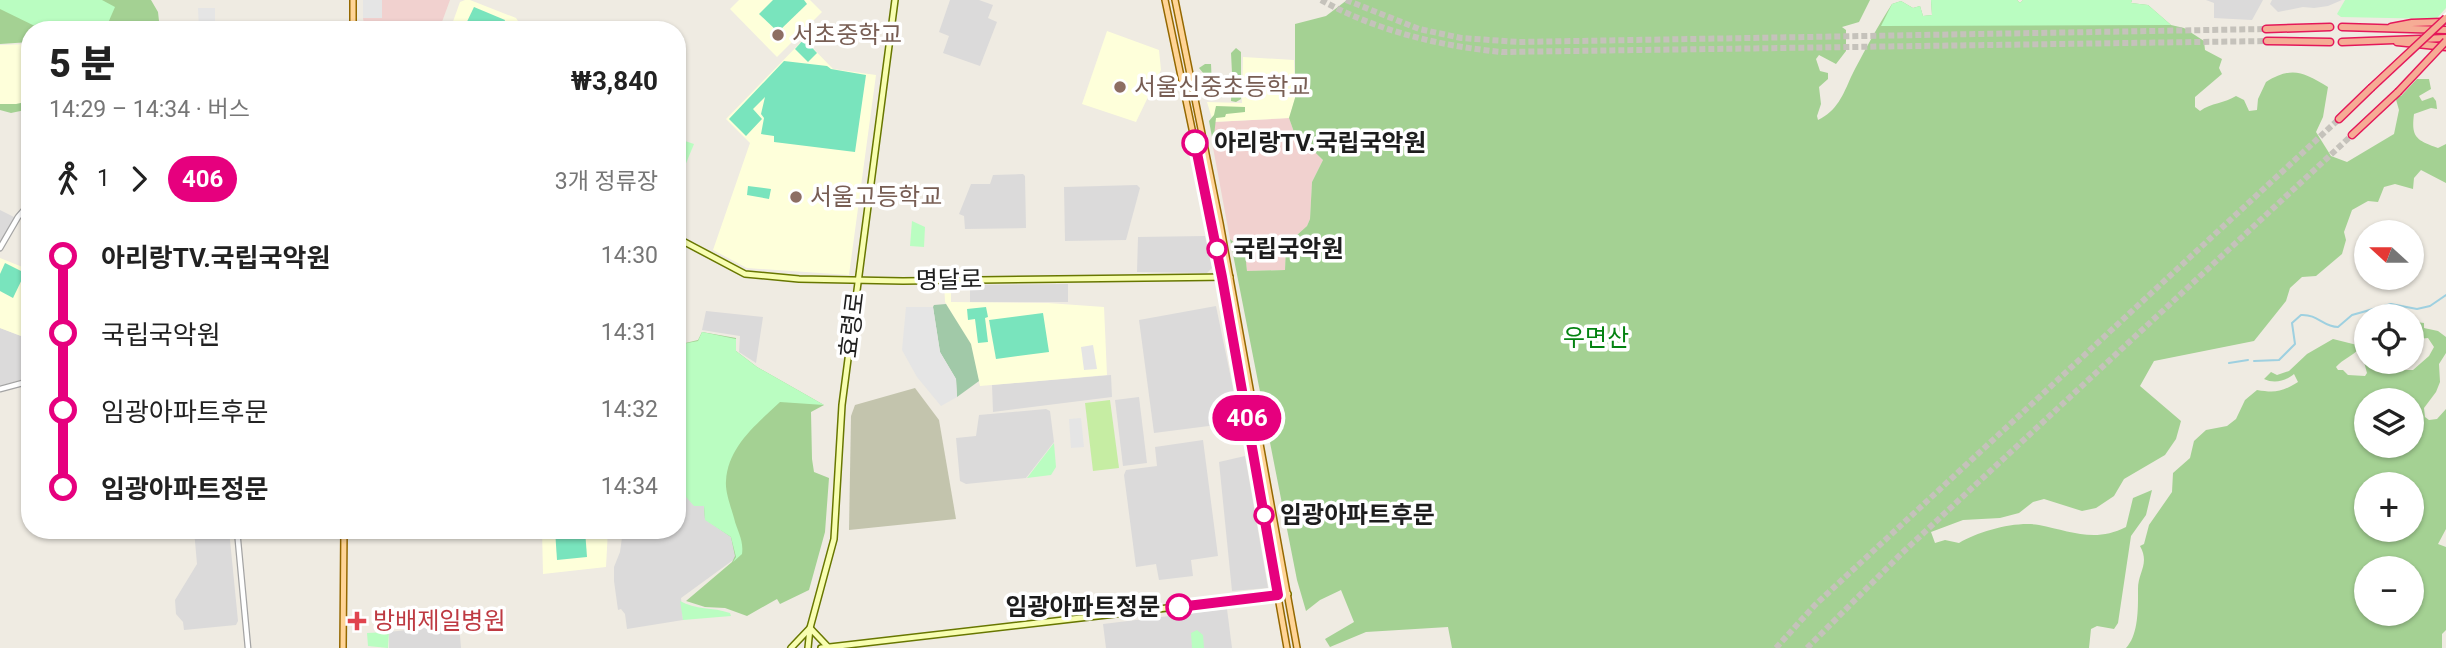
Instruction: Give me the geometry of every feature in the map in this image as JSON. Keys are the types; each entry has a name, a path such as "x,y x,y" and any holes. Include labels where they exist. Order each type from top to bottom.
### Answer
{"highway":[{"path":"2385,28 2446,20"},
{"path":"2339,119 2446,20"},
{"path":"2266,29 2330,27"},
{"path":"2342,27 2446,30"},
{"path":"2385,40 2446,47"},
{"path":"2342,42 2446,40"},
{"path":"2352,135 2398,92 2446,40"},
{"path":"2267,41 2330,42"}],"main road":[{"path":"353,0 353,21"},
{"name":"효령로","path":"808,648 810,628 834,539 842,405 895,0"},
{"path":"1165,0 1222,277 1287,648"},
{"path":"1175,0 1230,277 1297,648"},
{"name":"명달로","path":"686,243 745,274 799,279 858,281 1230,277"},
{"path":"343,648 344,539"},
{"path":"821,648 1288,594"},
{"path":"791,648 810,628 829,648"}],"street":[{"path":"0,248 21,214"},
{"path":"0,389 21,383"},
{"path":"238,539 248,648"}],"shaded area":[{"path":"363,0 382,0 382,18 363,18"},
{"path":"382,0 450,0 442,21 364,21 363,18 381,17"},
{"path":"470,0 518,21 453,21 460,2"},
{"name":"서초중학교","path":"739,0 810,0 822,12 777,57 730,9"},
{"path":"950,0 979,0 993,5 988,18 997,22 980,66 943,53 949,36 939,32"},
{"path":"2206,0 2263,0 2252,20 2214,18 2214,3"},
{"path":"2272,0 2342,0 2328,6 2278,12 2270,4"},
{"path":"198,8 215,8 215,21 199,21"},
{"name":"서울신중초등학교","path":"1107,31 1159,50 1161,70 1136,122 1082,104"},
{"name":"서울고등학교","path":"804,39 833,69 876,75 849,275 747,268 713,250 750,143 726,119"},
{"path":"21,44 21,107 0,108 0,45"},
{"path":"1243,57 1294,60 1295,99 1289,118 1213,122 1207,102 1242,103"},
{"path":"1289,118 1294,132 1323,160 1312,182 1310,219 1307,226 1286,245 1285,270 1247,271 1245,252 1230,239 1212,142 1213,122"},
{"path":"1023,174 1026,228 965,229 964,216 959,214 971,184 990,184 993,175"},
{"path":"1137,185 1140,188 1126,240 1065,241 1064,187"},
{"path":"0,210 16,218 0,244"},
{"path":"1205,236 1212,268 1207,273 1137,272 1138,237"},
{"path":"0,258 21,266 21,336 0,328"},
{"path":"944,281 951,281 951,302 1048,303 1104,307 1107,375 980,386 970,344 945,302"},
{"path":"1068,284 1068,302 970,302 970,285"},
{"path":"946,304 971,344 979,381 957,397 956,379 940,352 933,307"},
{"path":"1216,306 1240,422 1154,433 1139,320"},
{"path":"906,307 933,307 940,352 956,379 957,397 941,406 917,377 902,350"},
{"path":"706,311 763,317 756,363 739,352 740,336 702,330"},
{"path":"0,328 21,336 21,380 0,386"},
{"path":"1093,345 1097,369 1084,370 1081,347"},
{"path":"1111,375 1112,397 993,412 992,385"},
{"path":"915,388 939,420 956,519 849,530 851,416 855,405"},
{"path":"1139,397 1147,463 1123,466 1115,400"},
{"path":"1046,409 1050,411 1054,442 1026,478 966,484 960,481 956,438 976,436 979,415"},
{"path":"1081,418 1084,447 1071,448 1069,419"},
{"path":"1203,440 1218,556 1191,560 1193,576 1159,580 1156,564 1136,567 1124,475 1126,470 1157,466 1155,447"},
{"path":"1245,456 1268,588 1232,591 1219,462"},
{"path":"688,483 740,543 740,555 681,598 683,620 627,629 625,614 621,609 618,610 614,581 614,567 622,539 686,539"},
{"path":"195,539 230,539 238,621 236,625 184,630 183,622 176,614 175,600 197,564"},
{"path":"542,539 608,539 606,567 543,574"},
{"path":"1227,609 1232,648 1106,648 1103,624"},
{"path":"459,624 461,648 389,648 389,632"}],"green space":[{"path":"0,0 151,0 158,12 159,21 21,21 21,43 0,44"},
{"path":"0,0 102,0 115,7 109,21 25,21 0,9"},
{"path":"773,0 804,0 807,4 778,32 759,14"},
{"name":"우면산","path":"1347,0 1870,0 1859,22 1842,27 1846,30 1846,51 1836,64 1819,55 1816,59 1820,71 1828,73 1828,79 1819,87 1821,104 1818,120 1839,102 1892,4 1901,1 1913,8 1920,6 1923,16 1932,15 1931,0 2017,0 2020,3 2023,0 2132,0 2131,3 2148,5 2171,25 2184,28 2204,41 2205,50 2222,59 2219,68 2222,74 2195,97 2195,107 2200,111 2236,96 2244,100 2249,111 2257,110 2258,99 2266,82 2283,74 2304,75 2328,87 2323,117 2316,132 2331,156 2347,162 2394,134 2399,110 2395,96 2401,96 2417,79 2429,79 2431,89 2419,96 2422,101 2433,97 2437,109 2431,108 2414,114 2413,128 2417,137 2425,143 2438,148 2446,144 2446,183 2421,170 2414,178 2413,189 2395,184 2384,187 2378,202 2368,201 2352,210 2344,232 2346,240 2342,254 2316,276 2302,277 2290,288 2286,301 2254,341 2154,361 2140,386 2181,421 2176,439 2165,455 2124,479 2114,496 2096,508 2082,511 2044,499 2033,502 2019,513 2000,518 1963,520 1931,532 1935,543 1945,540 1959,543 1987,531 2020,524 2093,535 2115,532 2126,527 2133,498 2152,490 2146,515 2131,536 2118,623 2114,629 2097,626 2091,629 2089,648 1452,648 1448,627 1366,632 1330,647 1325,639 1354,622 1341,590 1320,600 1306,611 1297,580 1230,239 1245,252 1247,271 1285,270 1286,245 1307,226 1310,219 1312,182 1323,160 1294,132 1289,118 1295,98 1295,24 1326,16"},
{"path":"1931,0 2017,0 2020,3 2023,0 2132,0 2131,3 2148,5 2171,25 1881,26 1892,4 1901,1 1913,8 1920,6 1923,16 1932,15"},
{"path":"2345,0 2446,0 2446,8 2436,19 2341,17 2337,14"},
{"path":"474,7 505,20 505,21 467,21"},
{"path":"804,39 817,53 808,62 795,49"},
{"path":"1236,48 1241,52 1241,99 1236,102 1231,101 1230,77 1231,53"},
{"path":"784,61 827,66 866,75 855,152 774,142 774,136 761,134 764,118 761,114 765,97 753,109 762,119 746,136 729,119"},
{"path":"1211,64 1210,93 1206,93 1206,82 1202,80 1204,74 1199,68"},
{"path":"21,103 21,111 11,113 0,110 0,104"},
{"path":"1216,106 1245,107 1245,112 1216,118 1212,137 1209,121"},
{"path":"686,141 694,144 686,163"},
{"path":"748,186 771,189 769,199 747,195"},
{"path":"912,221 925,227 924,247 910,246"},
{"path":"5,263 21,271 21,281 13,298 0,291 0,274"},
{"path":"986,307 988,342 978,343 975,319 968,320 967,309"},
{"path":"1043,313 1049,352 996,359 989,320"},
{"path":"2424,328 2438,331 2446,337 2446,353 2439,364 2440,382 2424,408 2425,417 2429,420 2437,419 2446,409 2446,529 2438,544 2446,547 2446,630 2442,634 2442,648 2126,648 2133,636 2137,620 2138,583 2144,563 2140,546 2144,544 2149,525 2172,492 2173,473 2190,458 2194,441 2206,430 2227,426 2236,419 2245,400 2257,390 2278,391 2298,382 2294,374 2280,381 2264,379 2271,372 2277,375 2289,371 2307,354 2333,339 2354,344 2354,353 2336,367 2338,370 2343,370 2348,375 2365,376 2424,374 2424,360 2434,347 2428,338 2424,338"},
{"path":"702,332 736,338 736,351 757,367 824,405 811,412 814,472 829,478 825,532 809,590 780,604 777,599 747,616 725,608 705,607 686,601 732,562 735,556 731,537 705,519 704,506 686,493 686,343 698,340"},
{"path":"702,332 736,339 736,351 757,367 824,405 780,402 753,427 738,446 728,468 726,481 726,490 742,544 742,554 733,562 736,557 731,537 705,520 704,506 694,506 686,497 686,343 698,341"},
{"path":"1110,400 1119,468 1093,471 1085,403"},
{"path":"1054,443 1056,467 1051,475 1027,478"},
{"path":"556,539 586,539 587,557 557,560"},
{"path":"680,601 730,613 731,616 683,620"},
{"path":"1197,630 1203,635 1204,648 1192,648 1191,633"},
{"path":"389,632 388,648 368,646 367,633"}],"pier":[{"path":"2446,12 2446,24 2374,91 2367,85"}],"waterway":[{"path":"2254,361 2279,360 2295,344 2292,323 2301,315 2312,316 2338,327 2352,315 2391,304 2417,309 2430,306 2446,295"},
{"path":"2229,363 2248,360"}],"tunnel":[{"path":"1321,0 1364,20 1409,35 1455,46 1502,52 2267,41"},
{"path":"1346,0 1419,29 1461,38 1519,42 2266,29"},
{"path":"1776,648 1815,605 2339,119"},
{"path":"1807,648 1902,553 2352,135"}],"bus line":[{"name":"406","path":"1179,607 1278,595 1222,277 1195,143"}],"place":[{"name":"서초중학교","path":"778,35"},
{"name":"서울신중초등학교","path":"1120,87"},
{"name":"아리랑TV.국립국악원","path":"1195,143"},
{"name":"서울고등학교","path":"796,197"},
{"name":"국립국악원","path":"1217,249"},
{"name":"임광아파트후문","path":"1264,515"},
{"name":"임광아파트정문","path":"1179,607"},
{"name":"방배제일병원","path":"357,621"}]}
